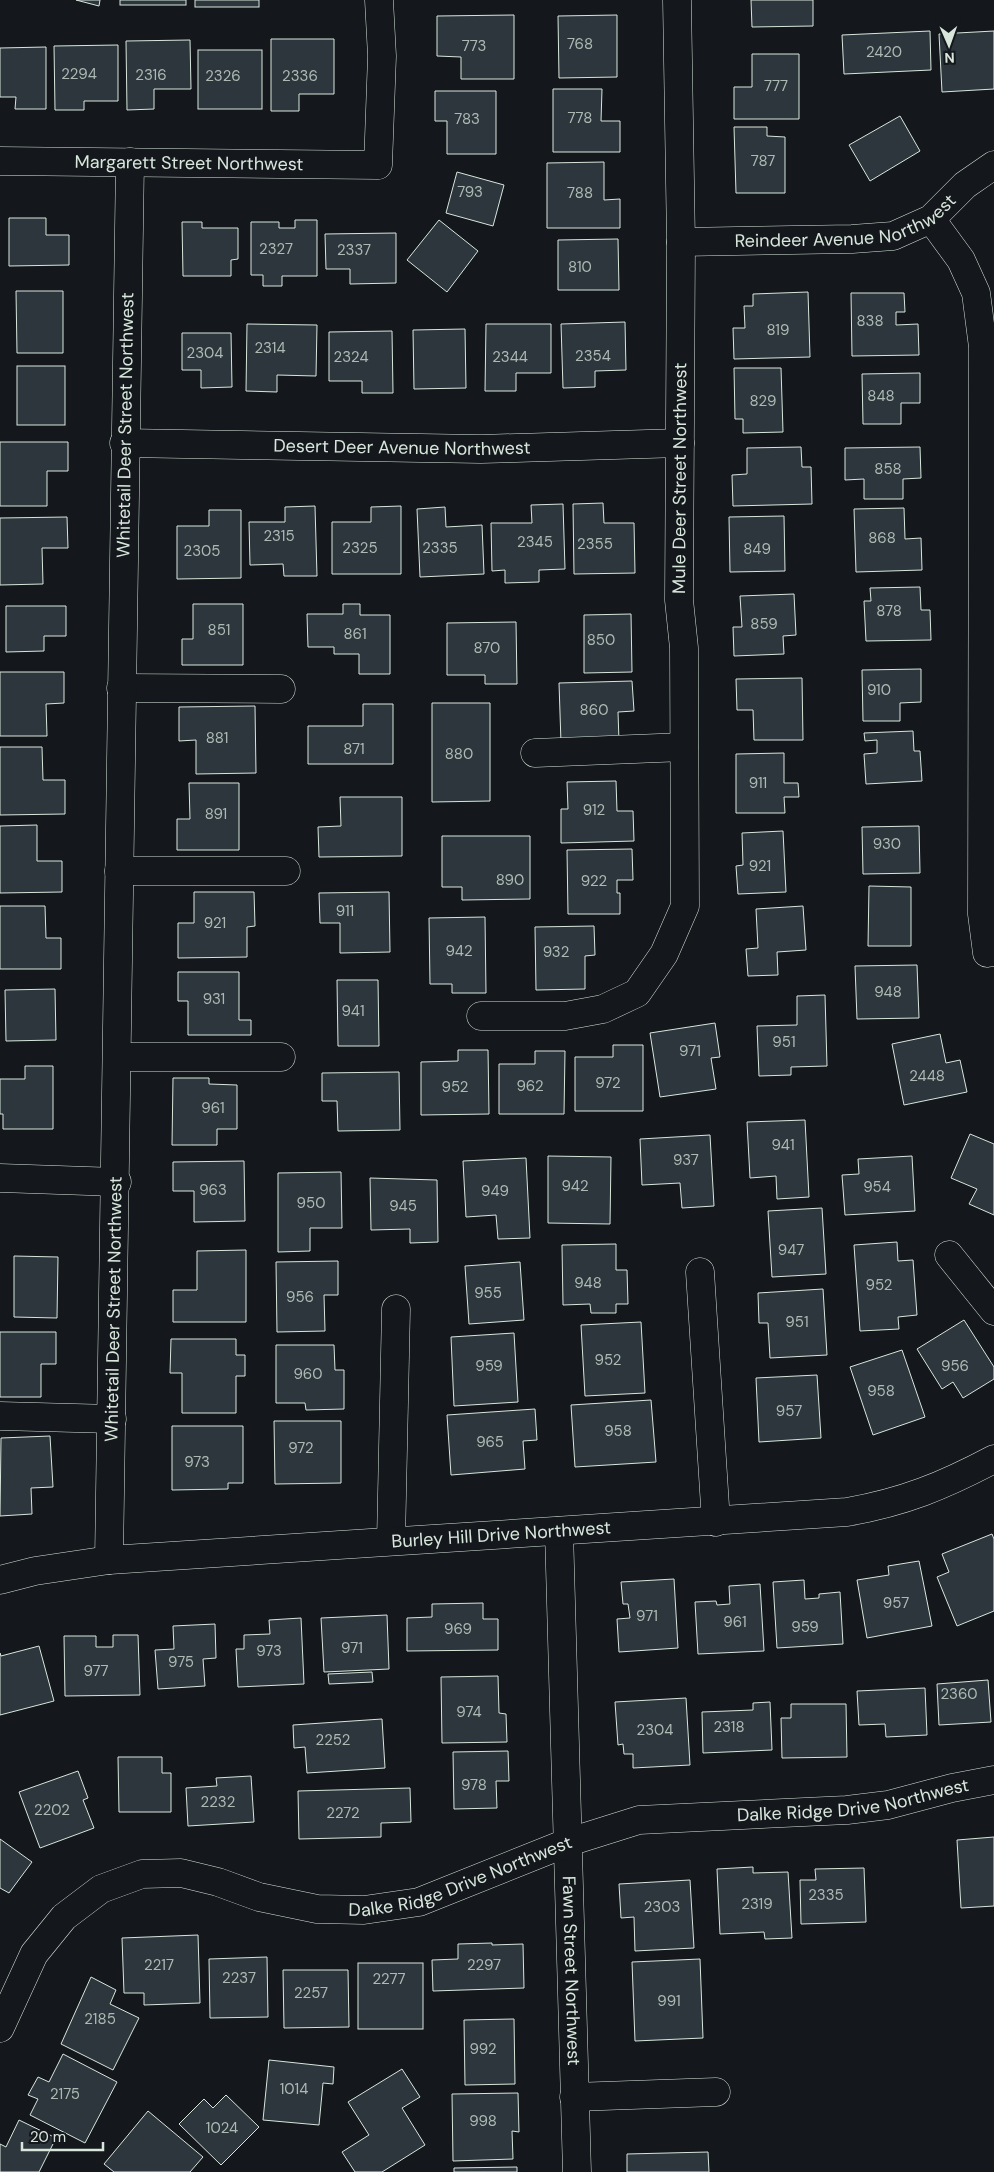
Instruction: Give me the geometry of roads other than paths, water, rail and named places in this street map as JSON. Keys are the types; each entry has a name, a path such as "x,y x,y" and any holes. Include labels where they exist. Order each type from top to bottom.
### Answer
{"street":[{"name":"Margarett Street Northwest","path":"0,161 378,165 382,56 379,0"},
{"name":"Mule Deer Street Northwest","path":"480,1016 565,1016 603,1009 637,993 664,954 685,906 684,648 678,600 681,242 677,0"},
{"name":"Whitetail Deer Street Northwest","path":"109,1560 117,1182 124,443 130,162"},
{"name":"Reindeer Avenue Northwest","path":"681,242 852,239 892,236 932,219 965,185 994,165"},
{"path":"932,219 961,260 976,294 983,347 982,914 990,953"},
{"name":"Desert Deer Avenue Northwest","path":"124,443 481,449 680,443"},
{"path":"121,688 281,690"},
{"path":"535,753 684,746"},
{"path":"119,871 286,871"},
{"path":"118,1057 281,1057"},
{"path":"0,1178 117,1182"},
{"path":"949,1255 994,1311"},
{"path":"700,1272 716,1522"},
{"path":"391,1541 396,1310"},
{"path":"0,1416 112,1418"},
{"name":"Burley Hill Drive Northwest","path":"0,1580 35,1571 109,1560 815,1516 888,1505 959,1478 994,1459"},
{"name":"Fawn Street Northwest","path":"559,1531 577,2172"},
{"name":"Dalke Ridge Drive Northwest","path":"0,2028 34,1954 64,1916 101,1889 142,1874 181,1873 218,1882 258,1897 317,1909 364,1910 419,1902 568,1842 639,1820 847,1810 888,1805 952,1788 994,1780"},
{"path":"574,2098 716,2092"}]}
